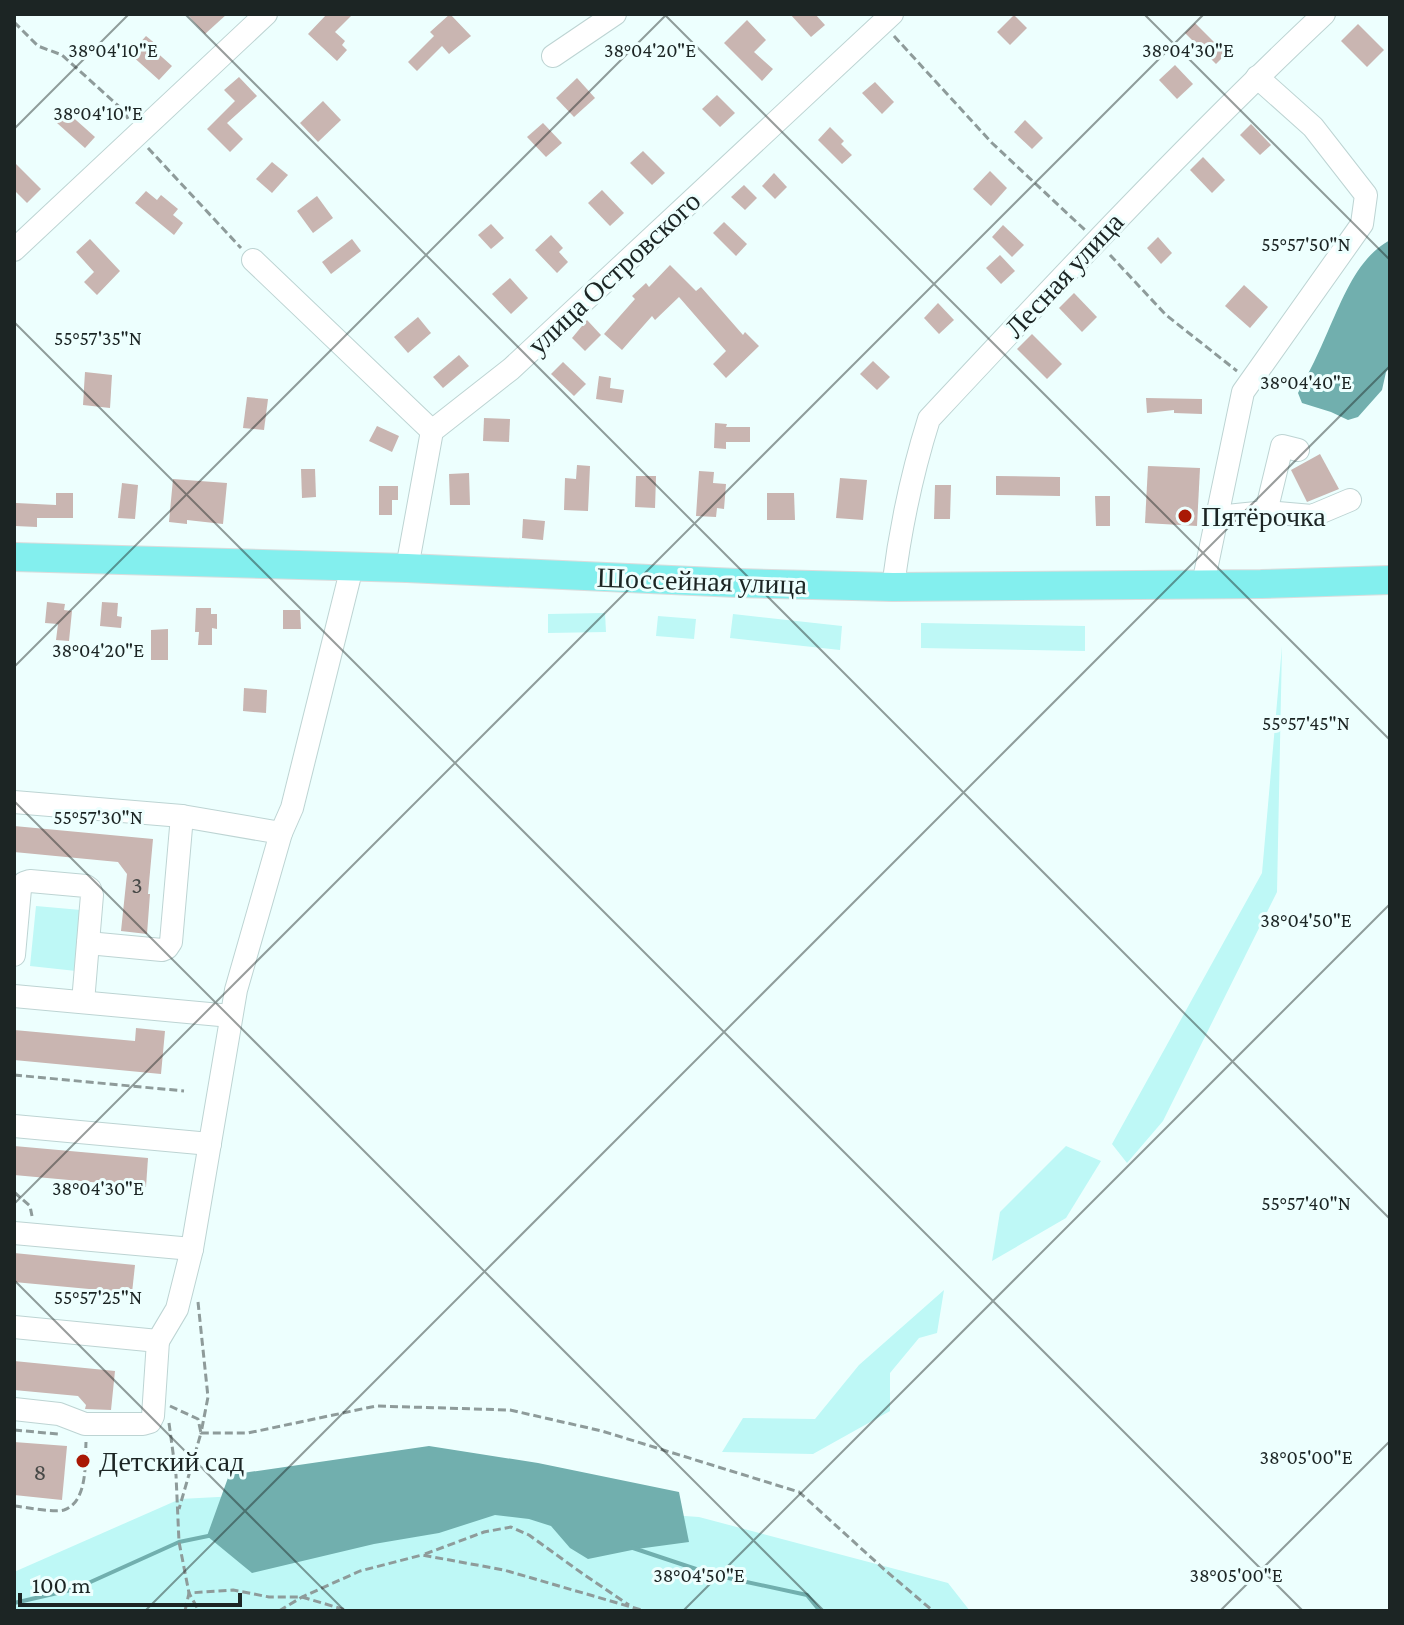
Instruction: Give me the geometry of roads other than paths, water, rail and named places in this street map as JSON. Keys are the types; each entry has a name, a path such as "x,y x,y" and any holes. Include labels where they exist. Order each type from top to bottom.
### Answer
{"main road":[{"name":"Шоссейная улица","path":"14,557 407,568 893,587 1390,580"}],"street":[{"path":"14,250 266,14"},
{"path":"553,56 615,14"},
{"name":"Лесная улица","path":"893,587 918,454 929,419 1096,240 1257,77 1324,14"},
{"name":"улица Островского","path":"432,431 511,369 882,17"},
{"path":"1203,584 1243,392 1362,224 1366,195 1313,127 1257,77"},
{"path":"253,260 432,431 407,568"},
{"path":"1266,512 1282,446 1298,450"},
{"path":"1217,517 1266,512 1312,516 1350,500"},
{"path":"14,1409 59,1414 85,1424 143,1424 150,1422 153,1416 158,1341 177,1309 192,1249 236,990 281,833 292,808 352,567"},
{"path":"14,802 182,816 281,833"},
{"path":"88,943 167,948 171,942 182,816"},
{"path":"14,955 20,889 24,883 86,886 92,895 83,1002"},
{"path":"14,996 231,1016"},
{"path":"14,1126 210,1144"},
{"path":"22,1233 192,1249"},
{"path":"14,1327 158,1341"}],"waterway":[{"path":"14,1603 75,1589 179,1542 213,1535"},
{"path":"633,1548 714,1575 807,1595 820,1611"}],"place":[{"name":"Пятёрочка","path":"1185,516"},
{"name":"Детский сад","path":"83,1461"}]}
